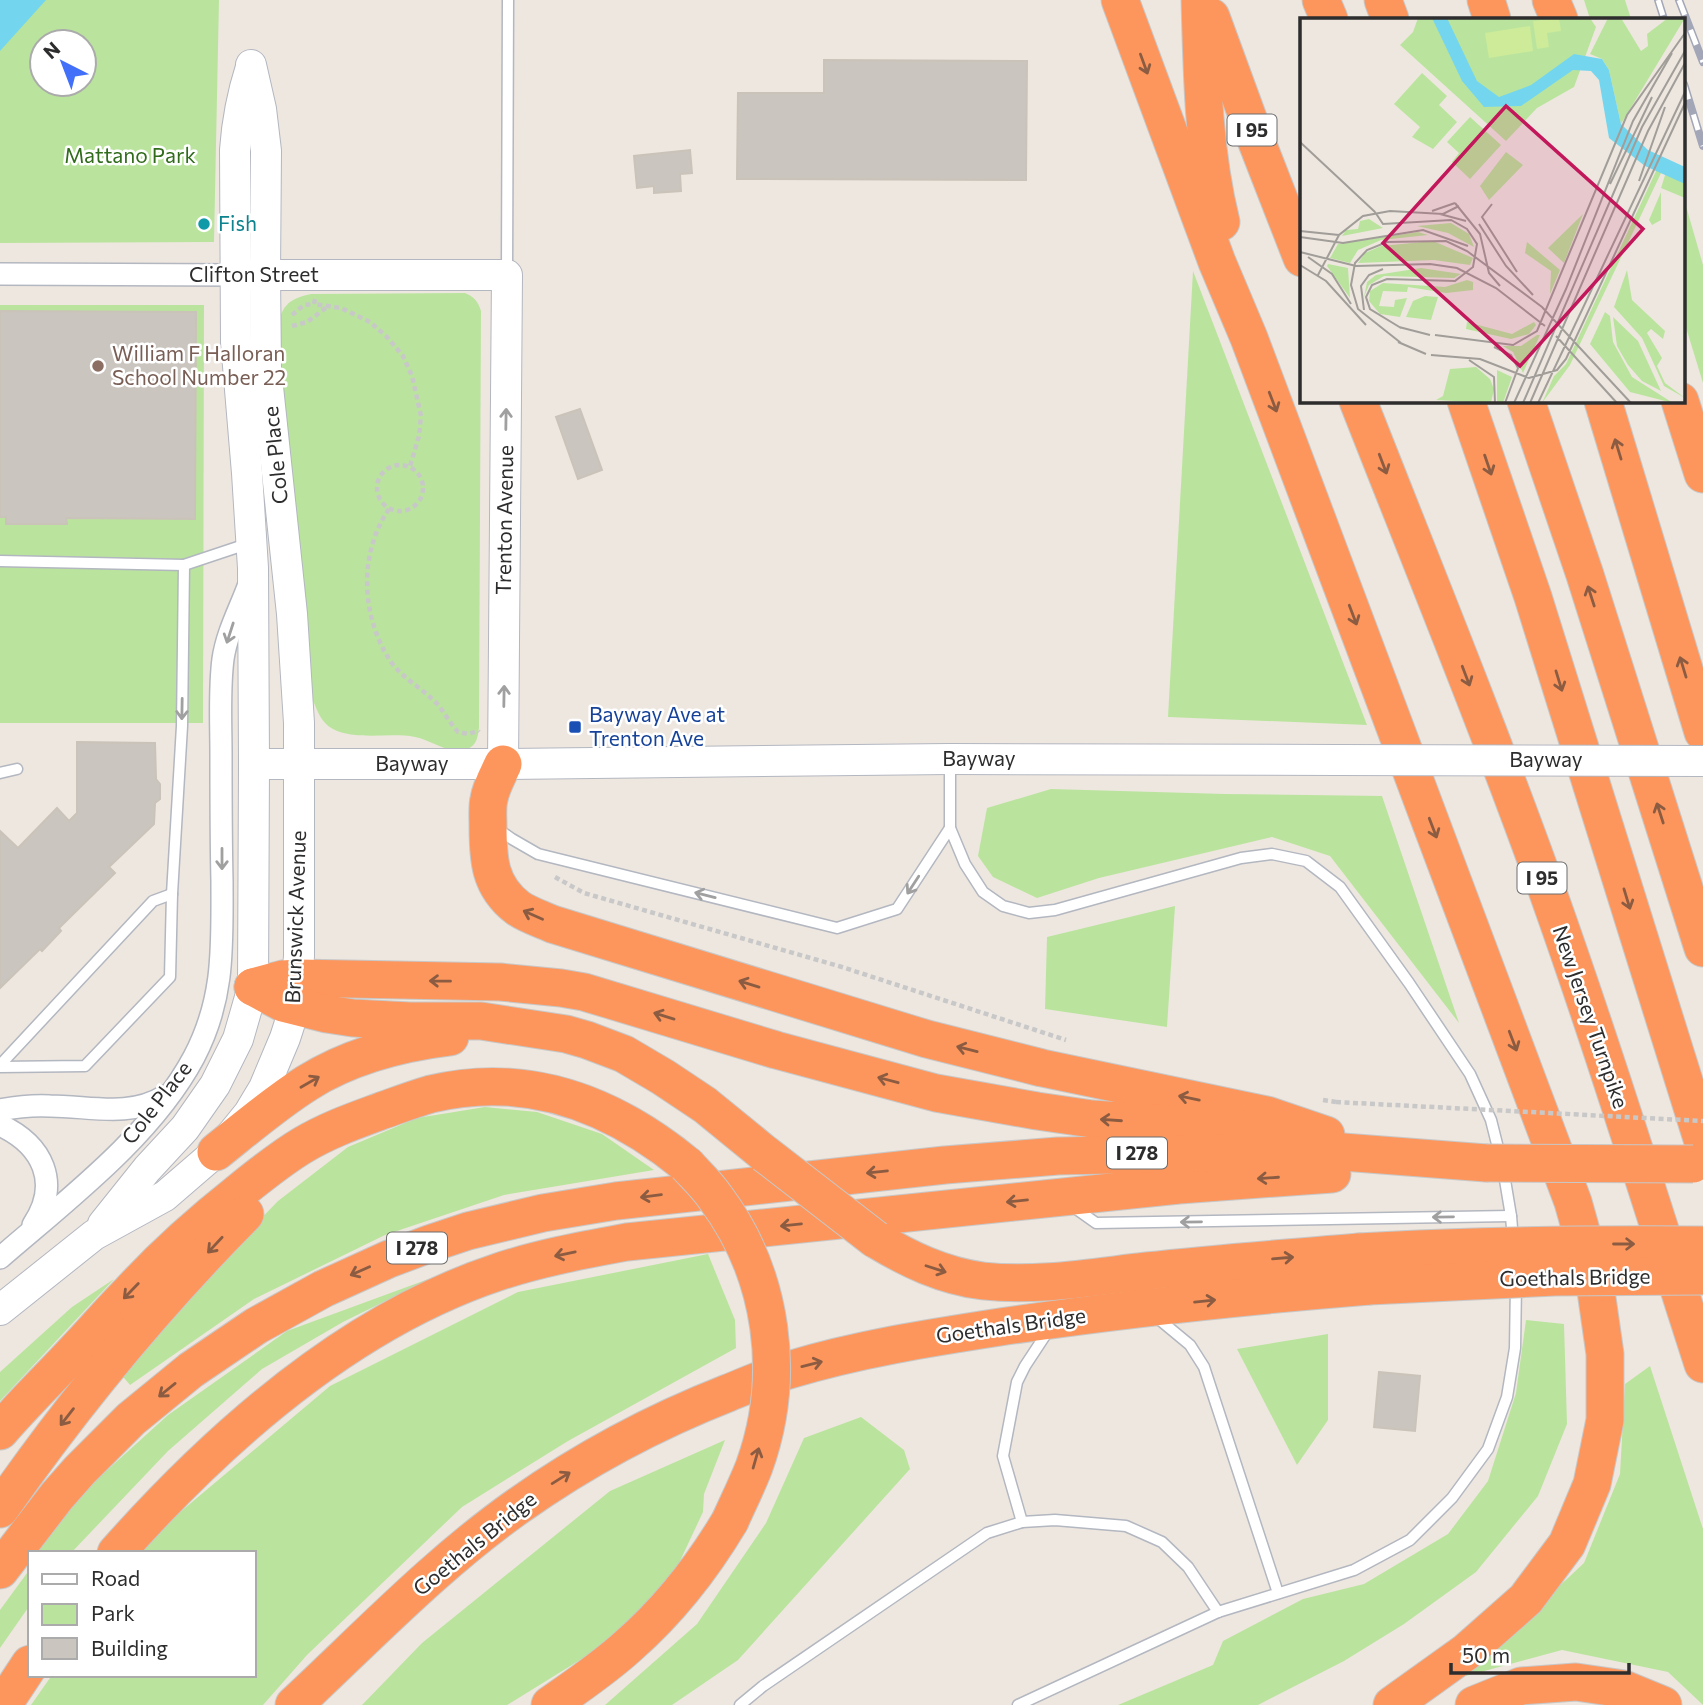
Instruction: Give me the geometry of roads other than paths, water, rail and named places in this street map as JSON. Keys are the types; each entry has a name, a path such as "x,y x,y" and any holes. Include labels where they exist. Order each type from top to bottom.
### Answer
{"highway":[{"path":"1121,0 1217,262 1249,338 1573,1202 1594,1277 1605,1354 1605,1420 1592,1483 1567,1544 1526,1599 1466,1652 1392,1705"},
{"path":"1203,0 1203,84 1214,195 1249,338"},
{"name":"I 95","path":"1203,0 1300,253"},
{"path":"1321,0 1329,18"},
{"path":"1383,0 1390,18"},
{"path":"1486,0 1492,18"},
{"path":"1551,0 1559,18"},
{"path":"1560,0 1566,18"},
{"name":"New Jersey Turnpike","path":"1358,402 1547,890 1703,1364"},
{"path":"1466,402 1537,610 1703,1142"},
{"path":"1526,402 1585,575 1703,948"},
{"path":"1603,402 1703,732"},
{"path":"1680,402 1703,474"},
{"path":"503,764 488,799 488,852 493,877 520,910 552,924 927,1039 1042,1068 1267,1115 1332,1141"},
{"path":"253,987 283,1003 296,992 469,981 561,988 584,992 776,1050 936,1093 1092,1119 1332,1141"},
{"path":"296,992 353,1018 410,1021 481,1020 566,1034 624,1054 684,1090 875,1240 914,1262 981,1281 1054,1281 1359,1252 1562,1244 1703,1245"},
{"path":"216,1152 309,1082 361,1058 443,1037 538,1030"},
{"path":"0,1432 131,1290 179,1244 271,1167 326,1132 404,1102 433,1094 491,1087 541,1091 609,1113 651,1137 687,1165 715,1197 739,1236 760,1285 771,1342 769,1405 754,1465 730,1521 700,1568 664,1612 628,1647 550,1705"},
{"path":"0,1509 103,1372 227,1233 252,1207 310,1160 383,1110"},
{"path":"118,1551 204,1461 260,1412 344,1349 419,1304 497,1272 542,1259 627,1242 1179,1185 1345,1136 1486,1163 1703,1164"},
{"name":"I 278","path":"0,1570 80,1470 131,1419 191,1370 256,1326 323,1289 429,1244 506,1222 579,1206 686,1192 1045,1157 1332,1141"},
{"name":"Goethals Bridge","path":"393,1612 485,1530 579,1466 625,1440 700,1404 788,1370 908,1342 1056,1319 1219,1299 1369,1286 1555,1277 1703,1276"},
{"path":"294,1705 393,1612"},
{"path":"310,1705 393,1612"},
{"path":"3,1705 28,1667"},
{"path":"1474,1705 1521,1686 1576,1682 1624,1689 1663,1705"}],"street":[{"name":"Cole Place","path":"254,764 252,555 237,370 235,275 236,130 243,90 251,65 265,131 266,368 292,614 300,763"},
{"name":"Clifton Street","path":"0,274 508,275"},
{"name":"Trenton Avenue","path":"503,764 508,275"},
{"name":"Cole Place","path":"0,1258 114,1157 145,1124 172,1091 208,1026 220,978 222,943 222,679 227,641 252,555"},
{"name":"Bayway","path":"254,764 950,759 1703,761"},
{"name":"Brunswick Avenue","path":"0,1310 94,1235 165,1196 216,1152 249,1113 264,1088 285,1038 296,992 300,763"},
{"name":"Brunswick Avenue","path":"94,1235 147,1169 185,1128 215,1085 238,1039 253,987 254,764"},
{"path":"0,1110 50,1105 132,1109 145,1106 172,1091"},
{"path":"0,1125 14,1131 35,1150 46,1173 41,1212 22,1239"}],"lane":[{"path":"508,0 508,275"},
{"path":"0,561 184,565 252,555"},
{"path":"0,1066 85,1066 170,976 181,726 184,565"},
{"path":"950,759 950,828 965,864 983,892 1003,906 1029,913 1055,910 1241,858 1272,854 1306,861 1340,887 1470,1074 1491,1120 1503,1168 1514,1256"},
{"path":"0,773 17,769"},
{"path":"488,821 538,855 837,928 897,909 950,828"},
{"path":"0,1066 153,901 173,894"},
{"path":"1059,1197 1096,1223 1511,1216"},
{"path":"1018,1705 1218,1612 1354,1570 1410,1540 1452,1498 1488,1449 1507,1397 1515,1348 1515,1269"},
{"path":"1144,1308 1190,1345 1204,1367 1278,1593"},
{"path":"1022,1522 1003,1456 1017,1382 1056,1319"},
{"path":"740,1705 763,1686 987,1533 1022,1522 1055,1520 1126,1526 1150,1536 1162,1542 1188,1567 1218,1612"}],"water":[{"path":"0,0 46,0 0,51"}],"railway":[{"path":"1658,0 1664,18"},
{"path":"1679,0 1686,18"},
{"path":"1686,18 1703,62"},
{"path":"1686,91 1703,146"}],"place":[{"name":"Fish","path":"204,224"},
{"name":"William F Halloran School Number 22","path":"98,366"},
{"name":"Bayway Ave at Trenton Ave","path":"575,727"}],"park label":[{"name":"Mattano Park","path":"130,156"}]}
